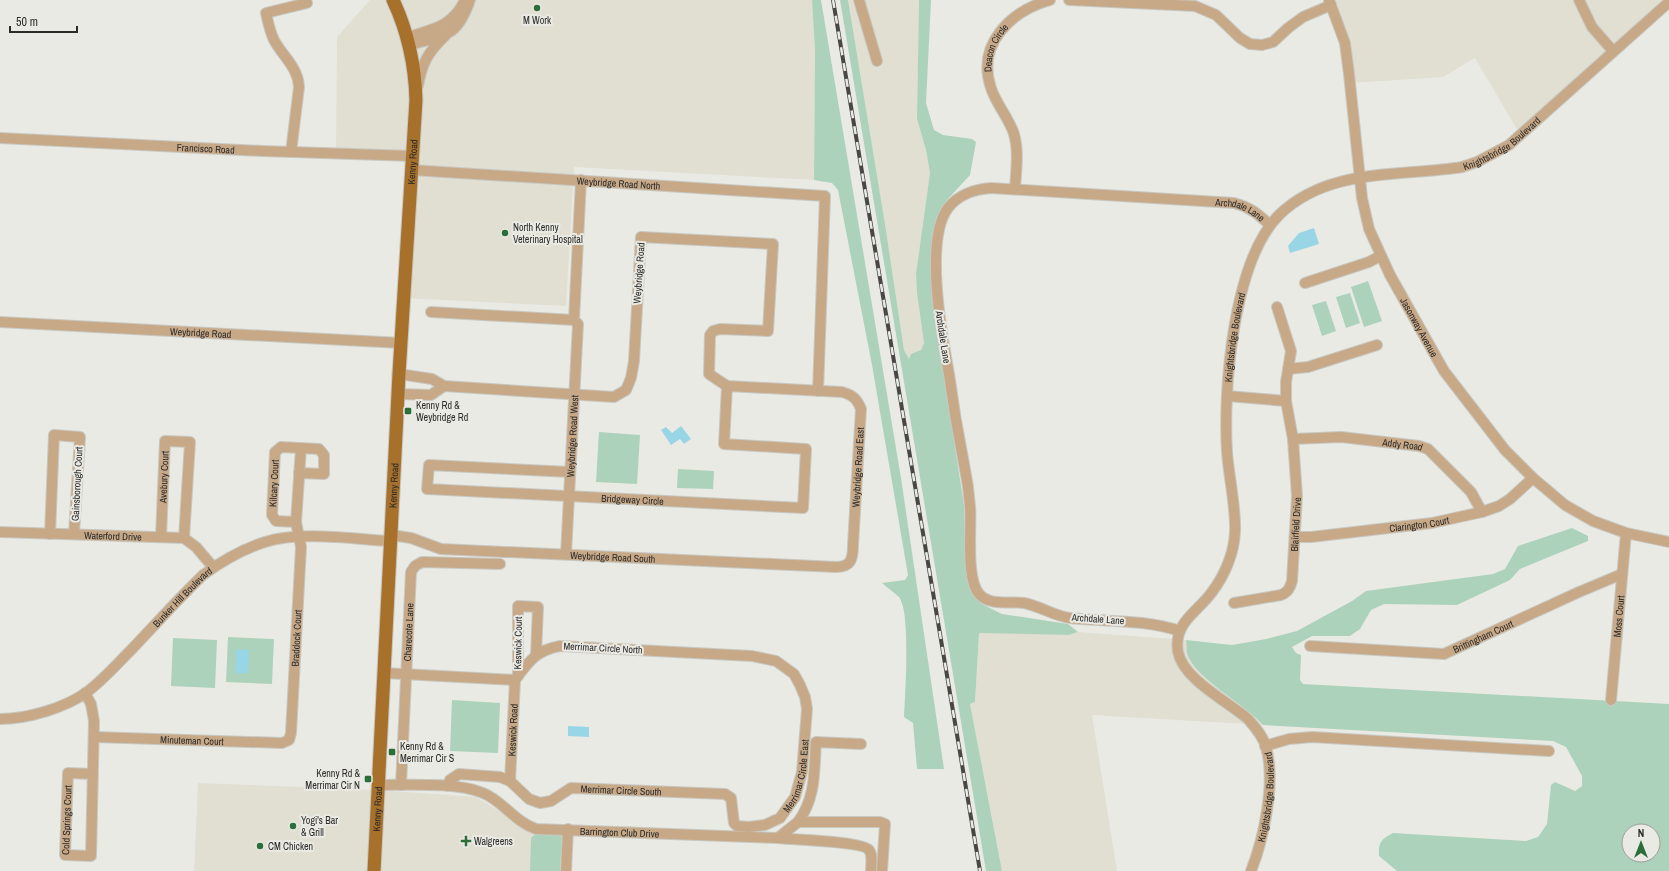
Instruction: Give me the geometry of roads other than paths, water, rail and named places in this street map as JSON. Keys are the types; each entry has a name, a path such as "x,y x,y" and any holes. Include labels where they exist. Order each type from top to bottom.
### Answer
{"main road":[{"path":"393,0 409,41"},
{"name":"Kenny Road","path":"374,871 390,538 416,100 416,77 409,41"}],"street":[{"path":"409,41 446,24 459,12 465,0"},
{"name":"Kenny Road","path":"416,100 418,84 426,56 434,46 460,23 470,0"},
{"path":"859,0 877,61"},
{"name":"Deacon Circle","path":"1015,189 1016,144 1012,129 990,87 988,57 993,42 999,31 1014,17 1028,8 1050,0"},
{"path":"1069,0 1195,6 1216,16 1240,38 1250,44 1262,46 1273,42 1303,17 1330,2"},
{"path":"1579,0 1592,27 1613,51"},
{"name":"Jasonway Avenue","path":"1330,2 1346,51 1359,178 1365,214 1380,256 1444,371 1505,450 1533,478 1570,509 1593,522 1626,533 1669,542"},
{"name":"Knightsbridge Boulevard","path":"1251,871 1261,841 1266,817 1268,773 1265,746 1256,728 1248,719 1210,690 1186,669 1178,652 1177,643 1180,631 1186,619 1205,601 1216,586 1225,570 1232,552 1235,521 1227,451 1227,396 1232,353 1242,294 1252,258 1262,236 1270,225 1290,205 1312,192 1341,181 1462,167 1477,162 1509,145 1669,2"},
{"path":"291,152 299,87 298,79 290,62 274,40 266,13 307,3"},
{"name":"Kenny Road","path":"409,41 446,35"},
{"name":"Francisco Road","path":"0,138 291,152 413,156"},
{"name":"Weybridge Road North","path":"412,170 825,196 818,390"},
{"name":"Weybridge Road West","path":"566,554 578,324 574,320 581,180"},
{"name":"Archdale Lane","path":"1180,631 1144,622 1069,618 1053,614 1028,604 992,601 980,595 974,585 969,538 971,508 940,319 937,292 938,235 940,225 948,207 964,194 981,188 1234,203 1254,210 1270,225"},
{"name":"Weybridge Road","path":"399,374 432,379 444,386 614,397 626,390 631,378 634,360 641,237 773,244 768,331 720,329 713,331 710,335 709,374 727,386"},
{"path":"1305,283 1369,262 1380,256"},
{"name":"Blairfield Drive","path":"1234,603 1281,595 1291,587 1292,581 1297,496 1293,439 1286,401 1290,351 1277,307"},
{"path":"431,312 574,320"},
{"name":"Weybridge Road","path":"0,322 401,343"},
{"path":"1288,369 1308,367 1377,345"},
{"path":"398,394 431,395 444,386"},
{"name":"Weybridge Road East","path":"727,386 842,392 851,394 858,400 861,409 853,554 849,563 843,567 836,568"},
{"name":"Bridgeway Circle","path":"570,472 429,465 428,489 803,508 806,449 724,444 727,386"},
{"path":"1227,396 1286,401"},
{"name":"Gainsborough Court","path":"50,534 54,435 80,437 74,534"},
{"name":"Addy Road","path":"1293,439 1341,437 1419,446 1428,449 1471,492 1482,512"},
{"name":"Avebury Court","path":"161,537 165,441 190,442 184,538"},
{"name":"Kilcary Court","path":"296,522 276,521 272,515 275,452 281,447 319,449 324,455 324,474 298,473"},
{"path":"298,537 296,522 298,473 301,448"},
{"name":"Clarington Court","path":"1294,537 1311,537 1432,523 1482,512 1499,506 1510,499 1533,478"},
{"name":"Waterford Drive","path":"0,532 184,538"},
{"name":"Moss Court","path":"1611,700 1626,533"},
{"name":"Bunker Hill Boulevard","path":"0,719 23,717 39,713 59,706 85,693 106,676 192,585 213,567 241,552 266,542 298,537 390,538"},
{"name":"Braddock Court","path":"289,740 291,733 301,547 298,537"},
{"path":"184,538 196,547 213,567"},
{"name":"Weybridge Road South","path":"390,538 411,538 442,549 836,568"},
{"name":"Charecote Lane","path":"401,785 411,572 415,566 422,562 500,564"},
{"name":"Brittingham Court","path":"1310,646 1444,654 1579,592 1622,574"},
{"name":"Keswick Court","path":"516,678 518,606 538,607 536,655"},
{"name":"Merrimar Circle North","path":"516,678 536,655 546,648 560,646 758,657 776,661 794,674 805,697 807,709"},
{"path":"384,673 516,678"},
{"name":"Keswick Road","path":"510,781 516,678"},
{"name":"Cold Springs Court","path":"85,693 94,712 94,737 91,856 66,855 68,773 93,774"},
{"name":"Merrimar Circle East","path":"737,826 754,827 765,825 780,818 795,797 802,772 807,709"},
{"name":"Minuteman Court","path":"94,737 282,743 289,740"},
{"path":"1265,746 1289,739 1312,737 1549,751"},
{"path":"778,838 798,822 806,812 812,795 816,742 861,744"},
{"name":"Merrimar Circle South","path":"448,786 450,780 459,774 500,777 510,781 529,799 540,803 551,801 571,788 725,794 731,798 733,820 737,826"},
{"path":"379,785 448,786"},
{"name":"Barrington Club Drive","path":"448,786 468,788 483,793 495,800 528,826 536,829 778,838 848,843 864,846 870,851 871,871"},
{"path":"798,822 880,822 885,824 882,871"},
{"path":"566,871 568,830"}],"water":[{"path":"1314,228 1319,244 1290,253 1288,246 1299,233"},
{"path":"681,426 691,439 684,444 680,439 671,445 661,430 666,427 672,433"},
{"path":"236,649 249,650 248,673 235,673"},
{"path":"568,726 589,727 589,737 568,736"}],"railway":[{"path":"833,0 980,871"}],"place":[{"name":"M Work","path":"537,8"},
{"name":"North Kenny Veterinary Hospital","path":"505,233"},
{"name":"Kenny Rd & Weybridge Rd","path":"408,411"},
{"name":"Kenny Rd & Merrimar Cir S","path":"392,752"},
{"name":"Kenny Rd & Merrimar Cir N","path":"368,779"},
{"name":"Yogi's Bar & Grill","path":"293,826"},
{"name":"Walgreens","path":"466,841"},
{"name":"CM Chicken","path":"260,846"}]}
